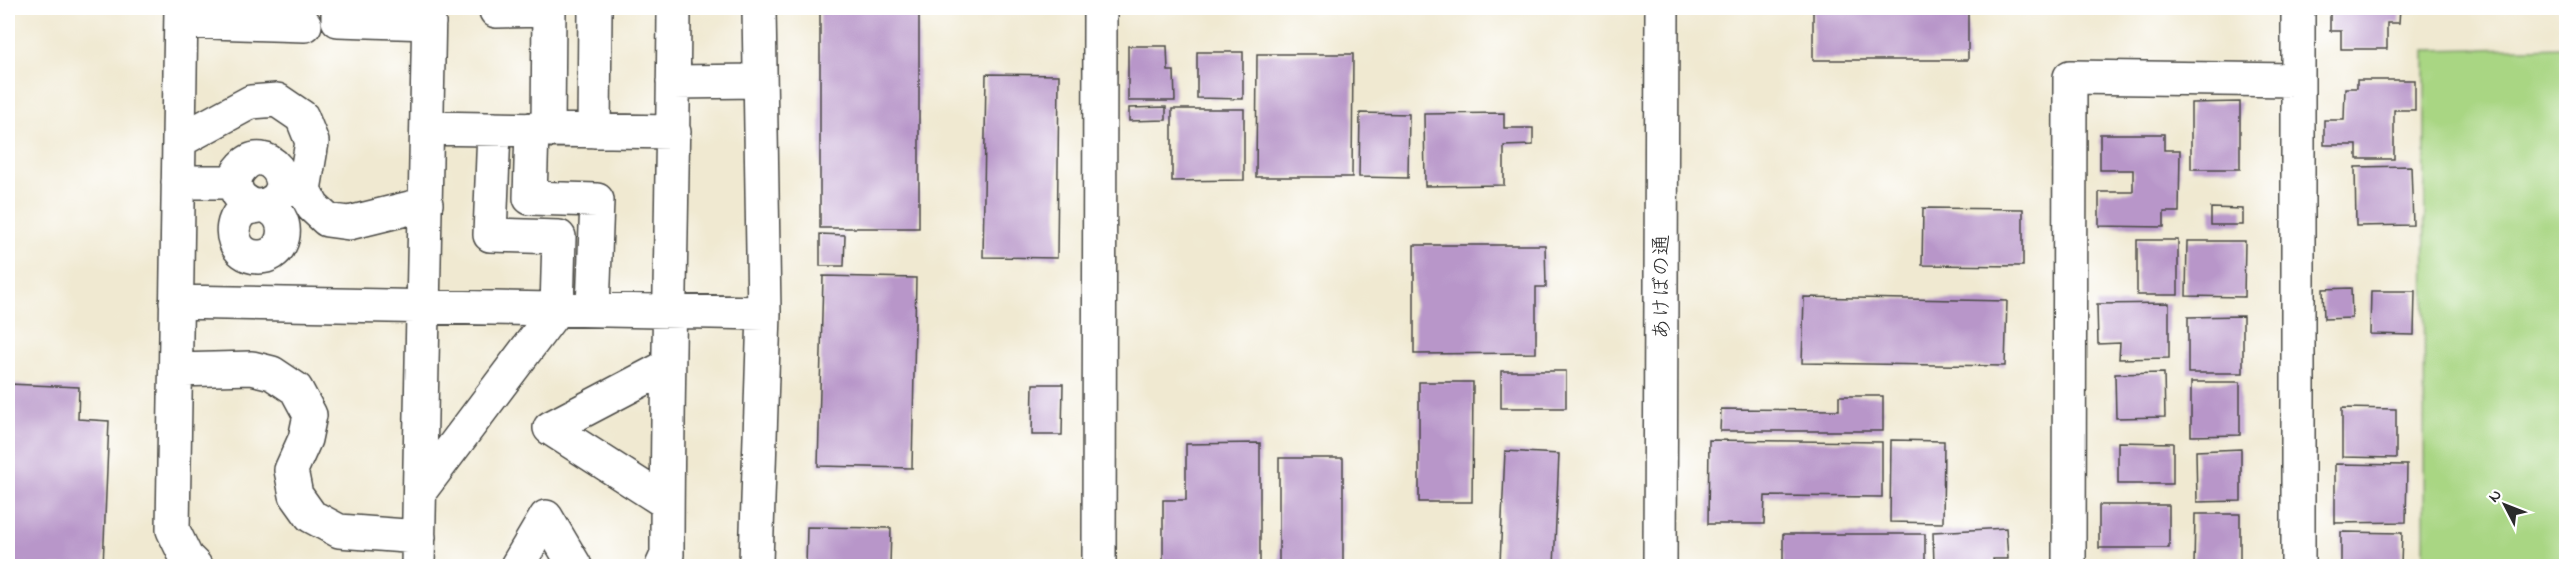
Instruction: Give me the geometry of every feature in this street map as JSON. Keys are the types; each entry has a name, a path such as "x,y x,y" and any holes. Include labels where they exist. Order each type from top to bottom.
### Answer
{"street":[{"path":"176,370 252,368 272,373 296,389 309,415 305,440 291,470 296,495 311,516 339,531 418,552 429,15 338,20 338,8"},
{"path":"594,131 595,8"},
{"path":"662,567 667,555 668,311 674,132 674,8"},
{"path":"753,567 756,562 764,313 759,8"},
{"path":"1099,567 1100,8"},
{"name":"あけぼの通","path":"1660,567 1662,8"},
{"path":"2298,8 2298,567"},
{"path":"496,11 549,9 540,130 530,198 597,200 593,309"},
{"path":"195,567 186,557 173,530 181,14 261,16 306,25"},
{"path":"2069,567 2070,77 2298,80"},
{"path":"674,82 760,81"},
{"path":"179,141 251,102 277,100 302,117 312,142 304,190 313,207 327,220 349,223 426,204"},
{"path":"427,128 674,132"},
{"path":"420,491 490,376 557,309 559,237 490,235 494,129"},
{"path":"178,182 252,198 233,225 234,241 243,253 258,257 257,303"},
{"path":"176,302 764,313"},
{"path":"667,503 550,428 668,366"},
{"path":"517,567 546,517 575,567"}],"green space":[{"path":"2566,47 2566,566 2424,566 2425,50"}],"building":[{"path":"820,8 919,8 919,228 820,228"},
{"path":"1813,8 1968,8 1968,60 1813,60"},
{"path":"2330,8 2400,8 2399,23 2387,23 2387,49 2341,49 2341,31 2330,31"},
{"path":"1128,46 1167,46 1168,71 1174,71 1175,101 1128,101"},
{"path":"1197,52 1243,52 1243,99 1197,98"},
{"path":"1257,54 1353,54 1352,177 1256,177"},
{"path":"986,74 1059,75 1057,258 983,257"},
{"path":"2357,80 2415,80 2415,110 2394,110 2394,159 2357,159 2357,145 2324,145 2324,120 2344,120 2345,88 2357,88"},
{"path":"2240,102 2240,169 2191,169 2191,103"},
{"path":"1166,107 1166,120 1129,121 1129,108"},
{"path":"1172,109 1244,109 1244,180 1172,181"},
{"path":"1360,113 1409,114 1408,178 1359,177"},
{"path":"1504,113 1504,128 1533,128 1533,145 1504,146 1504,185 1425,186 1424,114"},
{"path":"2100,134 2164,134 2164,150 2180,150 2179,212 2164,212 2164,227 2099,226 2099,192 2133,192 2133,170 2100,170"},
{"path":"2411,166 2413,225 2356,226 2355,167"},
{"path":"1923,208 2023,209 2023,266 1922,265"},
{"path":"2211,208 2243,209 2243,225 2211,225"},
{"path":"820,234 845,235 844,266 820,266"},
{"path":"2137,240 2178,240 2178,295 2137,295"},
{"path":"2187,241 2245,241 2244,297 2186,296"},
{"path":"1414,245 1545,245 1546,287 1536,287 1536,353 1414,354"},
{"path":"823,276 916,278 912,468 818,466"},
{"path":"2351,288 2352,318 2324,319 2323,289"},
{"path":"2371,291 2415,291 2414,335 2370,334"},
{"path":"1804,297 2007,301 2005,366 1802,363"},
{"path":"2169,303 2169,358 2119,359 2120,343 2098,344 2097,304"},
{"path":"2243,316 2243,373 2188,373 2188,317"},
{"path":"1501,371 1566,371 1566,408 1501,408"},
{"path":"2164,373 2165,417 2116,418 2115,374"},
{"path":"1419,382 1473,382 1472,502 1419,502"},
{"path":"2191,382 2240,382 2240,435 2191,436"},
{"path":"8,384 79,387 78,419 109,421 103,566 8,566"},
{"path":"1033,384 1063,384 1062,435 1032,435"},
{"path":"1839,396 1883,396 1883,431 1720,431 1721,409 1839,410"},
{"path":"2342,408 2396,409 2396,458 2342,457"},
{"path":"1709,440 1882,442 1882,497 1765,496 1764,524 1708,524"},
{"path":"1891,440 1944,441 1943,523 1890,522"},
{"path":"2118,442 2173,443 2173,484 2118,484"},
{"path":"1260,443 1260,566 1163,566 1163,500 1186,500 1186,444"},
{"path":"2241,449 2241,501 2197,502 2196,451"},
{"path":"1505,451 1559,454 1554,566 1520,566 1520,564 1500,563"},
{"path":"1279,458 1343,458 1343,566 1279,566"},
{"path":"2335,464 2407,465 2406,522 2335,523"},
{"path":"2099,505 2169,505 2169,548 2099,548"},
{"path":"2195,514 2240,514 2240,566 2194,566"},
{"path":"807,527 891,528 890,566 806,566"},
{"path":"2006,528 2008,559 1993,559 1994,566 1934,566 1933,532"},
{"path":"2341,532 2402,533 2401,566 2341,564"},
{"path":"1783,534 1925,534 1925,566 1783,566"}]}
